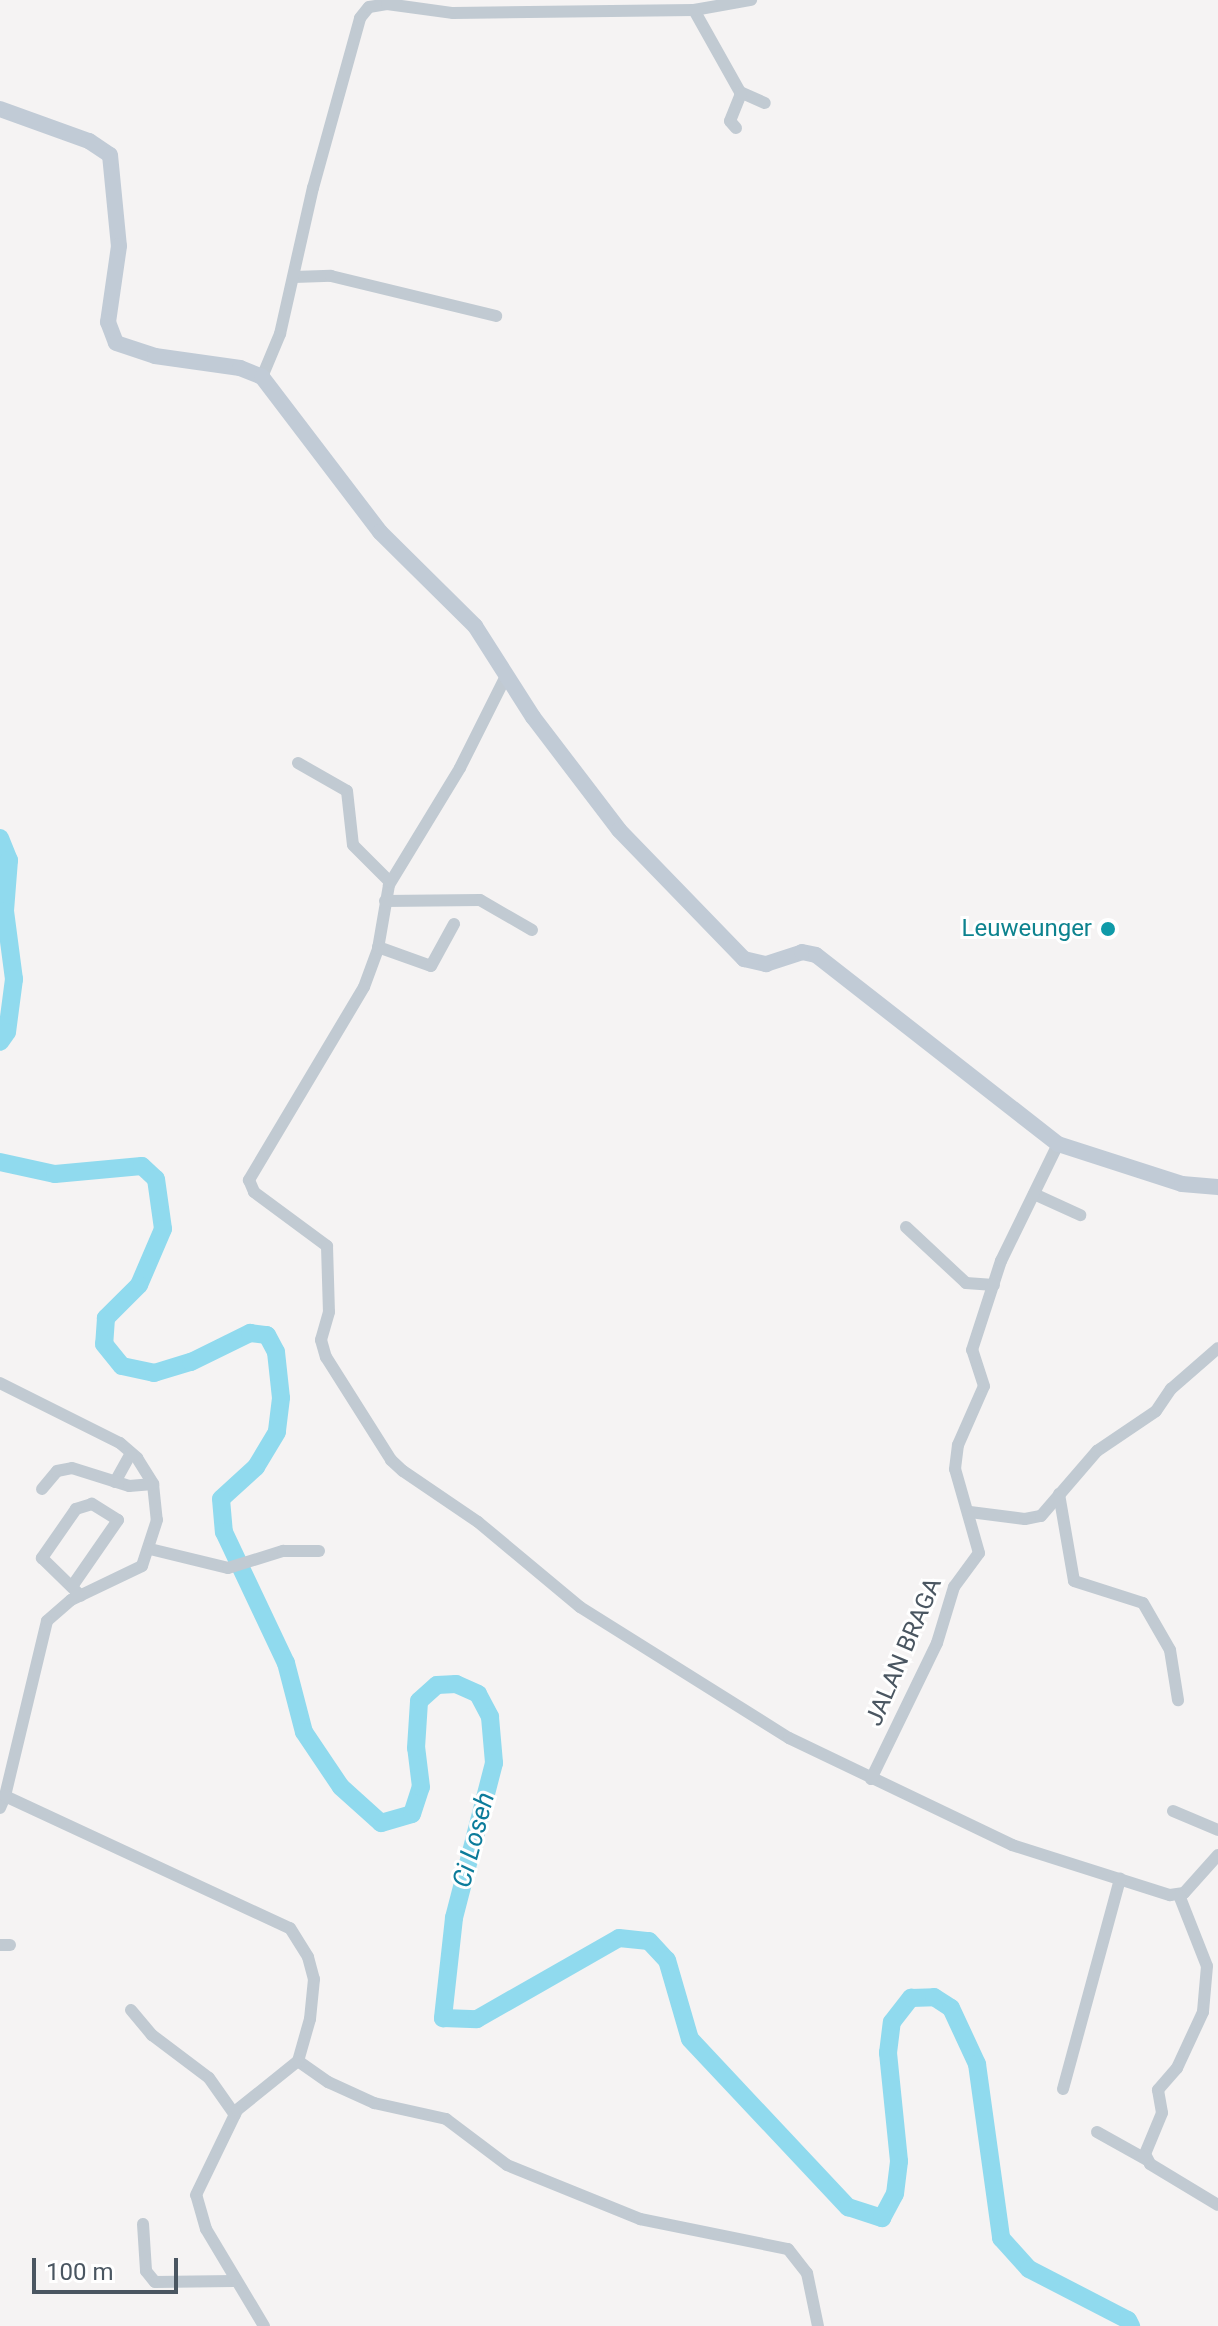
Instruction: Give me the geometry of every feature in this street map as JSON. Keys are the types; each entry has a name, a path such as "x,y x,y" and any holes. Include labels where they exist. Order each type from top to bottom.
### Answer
{"street":[{"path":"262,377 280,334 360,18 369,7 387,4 453,13 694,10 751,0"},
{"path":"694,10 741,94 765,103"},
{"path":"736,128 730,121 741,94"},
{"path":"0,109 89,141 110,155 119,246 108,322 116,343 155,356 240,368 262,377 380,532 475,626 619,830 744,959 766,964 802,952 816,955 1058,1144 1182,1184 1218,1187"},
{"path":"294,277 331,276 496,316"},
{"path":"507,674 460,768 388,891 378,947 364,987 249,1180 254,1192 327,1246 329,1312 321,1340 326,1357 391,1460 478,1522 546,1582 789,1738 1012,1845 1179,1895"},
{"path":"298,763 347,791 353,845 388,891 480,900 532,930"},
{"path":"378,947 431,966 454,924"},
{"name":"JALAN BRAGA","path":"871,1779 937,1643 954,1587 979,1553 970,1512 958,1484 956,1456 984,1386 972,1350 994,1285 1058,1144"},
{"path":"1034,1194 1080,1215"},
{"path":"906,1227 966,1283 994,1285"},
{"path":"970,1512 1033,1518 1097,1451 1156,1411 1171,1389 1218,1348"},
{"path":"0,1383 131,1453 153,1484 157,1520 142,1566 77,1591"},
{"path":"115,1482 131,1453"},
{"path":"42,1489 57,1471 72,1468 115,1482 153,1484"},
{"path":"1059,1494 1074,1581 1143,1603 1170,1650 1178,1700"},
{"path":"77,1591 43,1561 42,1554 82,1503 92,1504 118,1520 77,1591 47,1621 3,1802 290,1928 308,1957 314,1979 310,2019 298,2061 235,2115 196,2195 206,2229 234,2281 264,2326"},
{"path":"150,1549 210,1565 236,1566 283,1551 319,1551"},
{"path":"1173,1811 1218,1830"},
{"path":"1179,1895 1218,1855"},
{"path":"1063,2089 1120,1879"},
{"path":"1147,2160 1162,2113 1158,2090 1177,2068 1203,2012 1207,1966 1179,1895"},
{"path":"131,2010 152,2035 209,2078 235,2115"},
{"path":"298,2061 346,2092 459,2125 490,2154 536,2179 667,2222 788,2249 810,2280 818,2326"},
{"path":"1097,2132 1218,2205"},
{"path":"143,2224 146,2271 155,2282 234,2281"}],"waterway":[{"name":"Ci Loseh","path":"0,838 9,860 5,911 14,979 7,1032 0,1042"},
{"name":"Ci Loseh","path":"0,1162 55,1174 142,1166 156,1179 163,1229 139,1285 106,1318 104,1344 122,1366 154,1373 191,1362 250,1333 267,1335 276,1352 281,1398 277,1432 256,1467 221,1499 224,1532 286,1663 304,1732 341,1787 381,1823 412,1814 421,1787 416,1748 419,1701 437,1685 456,1684 478,1694 490,1717 494,1763 454,1918 443,2018 477,2019 619,1938 649,1941 667,1960 690,2039 848,2207 882,2218 895,2194 899,2161 888,2053 892,2022 911,1998 934,1997 951,2008 977,2064 1001,2238 1029,2269 1128,2320 1131,2326"}],"place":[{"name":"Leuweunger","path":"1108,929"}]}
